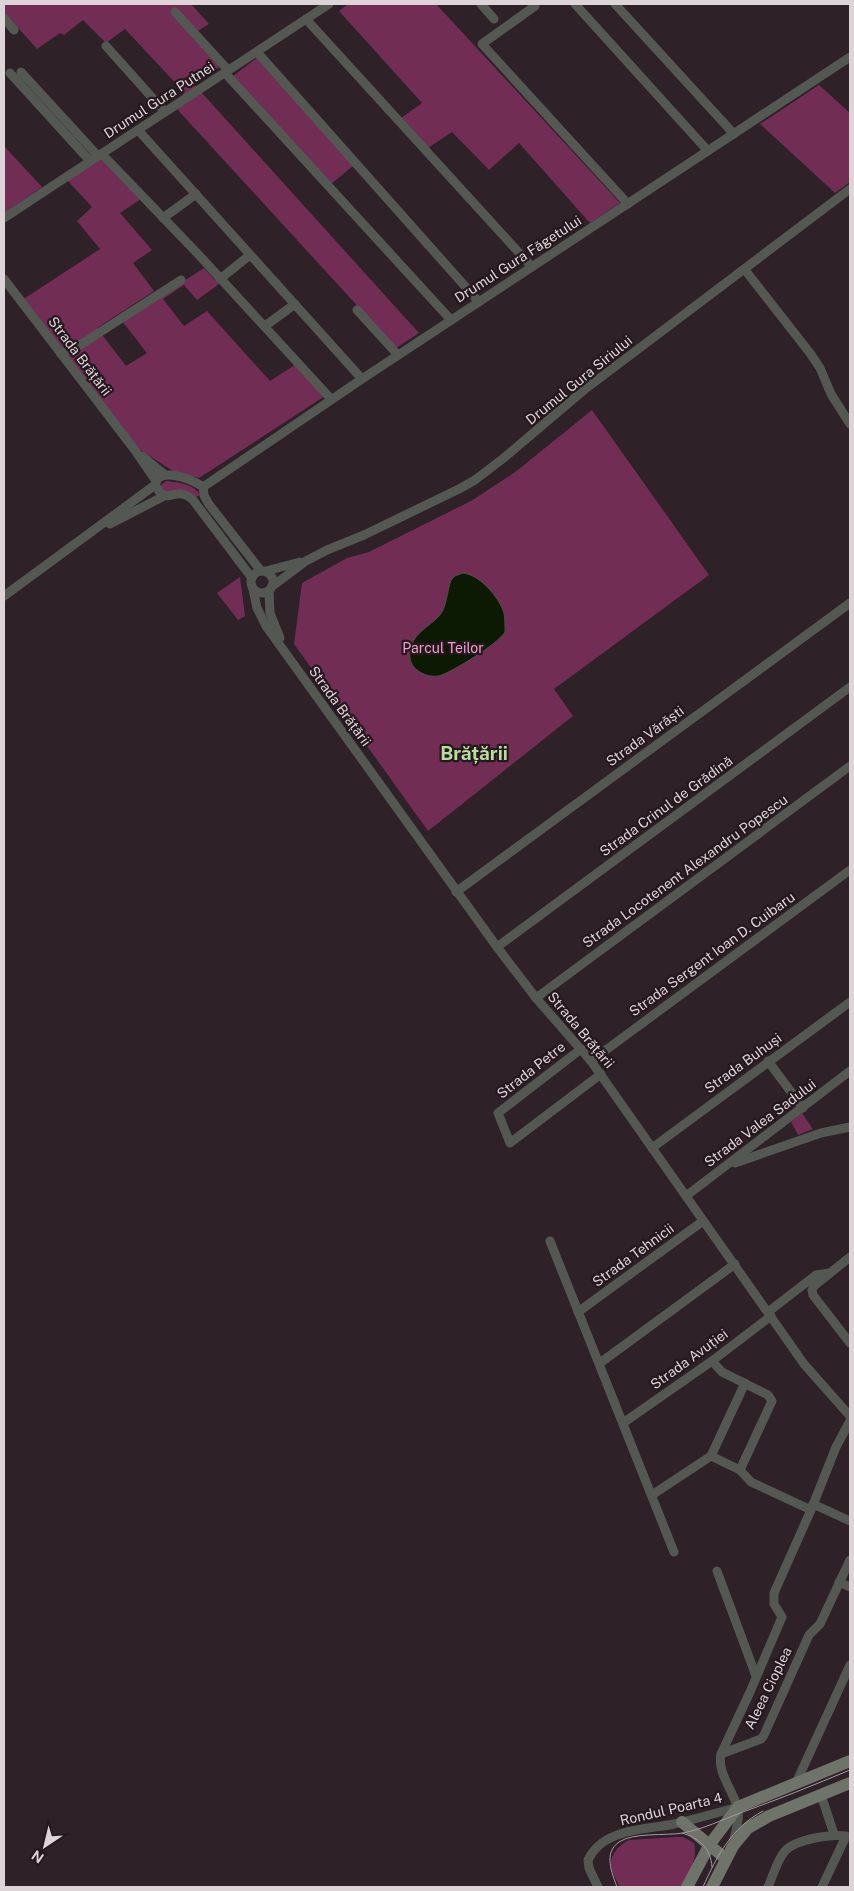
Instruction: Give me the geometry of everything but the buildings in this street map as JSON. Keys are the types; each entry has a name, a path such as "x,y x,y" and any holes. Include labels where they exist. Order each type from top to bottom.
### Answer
{"main road":[{"path":"687,1887 710,1844 738,1807 850,1761"},
{"path":"712,1887 733,1846 748,1828 759,1821 850,1783"},
{"path":"682,1822 726,1858"}],"street":[{"name":"Drumul Gura Putnei","path":"4,218 329,4"},
{"path":"481,4 494,19"},
{"path":"576,4 708,151"},
{"path":"615,4 734,134"},
{"path":"534,6 482,44 628,204"},
{"path":"175,12 226,72 451,320"},
{"path":"4,18 14,30"},
{"path":"306,19 532,267"},
{"path":"106,46 165,112"},
{"path":"257,52 478,302"},
{"name":"Drumul Gura Făgetului","path":"193,500 198,500 204,491 331,399 850,57"},
{"path":"21,72 163,218 331,399"},
{"path":"10,73 90,161"},
{"path":"138,130 362,379"},
{"name":"Drumul Gura Siriului","path":"271,588 306,561 338,544 364,535 459,490 475,480 584,390 850,189"},
{"path":"163,218 196,194"},
{"path":"220,279 250,255"},
{"path":"745,270 810,353 820,368 829,390 850,424"},
{"name":"Strada Brățării","path":"4,279 134,449 156,483 158,491 164,496"},
{"path":"60,354 80,345 181,280"},
{"path":"265,326 295,304"},
{"path":"357,310 398,355"},
{"name":"Strada Brățării","path":"134,449 165,474"},
{"path":"4,596 84,538 165,474 193,482 204,491 264,571 273,578 271,588 259,593 254,589 252,578 193,500 179,492 164,496 84,538"},
{"name":"Drumul Gura Siriului","path":"264,571 306,561"},
{"path":"252,578 256,573 264,571"},
{"name":"Strada Brățării","path":"271,588 270,613 291,661"},
{"name":"Strada Brățării","path":"254,589 257,608 262,620 456,892 536,998 591,1061 812,1374 850,1416"},
{"name":"Strada Vărăști","path":"456,892 850,602"},
{"name":"Strada Crinul de Grădină","path":"497,947 850,687"},
{"name":"Strada Locotenent Alexandru Popescu","path":"536,998 850,766"},
{"name":"Strada Sergent Ioan D. Cuibaru","path":"591,1061 850,870"},
{"name":"Strada Buhuși","path":"652,1148 850,1002"},
{"name":"Strada Petre","path":"581,1048 498,1113 510,1143 600,1074"},
{"path":"768,1061 803,1108"},
{"name":"Strada Valea Sadului","path":"686,1196 850,1072"},
{"path":"728,1165 821,1134 850,1127"},
{"name":"Strada Tehnicii","path":"578,1312 704,1220"},
{"path":"550,1241 674,1552"},
{"path":"850,1257 814,1286 812,1290 813,1295 850,1343"},
{"path":"600,1363 734,1264"},
{"name":"Strada Avuției","path":"623,1423 712,1361 816,1275 830,1273"},
{"path":"712,1361 722,1372 768,1395 772,1401 740,1470"},
{"path":"652,1495 711,1456 745,1384"},
{"path":"733,1846 738,1807 722,1771 721,1754 782,1617 774,1604 774,1593 836,1447 850,1421"},
{"path":"711,1456 740,1470 750,1482 850,1521"},
{"name":"Aleea Cioplea","path":"721,1754 761,1739 809,1635 820,1624 850,1560"},
{"name":"Aleea Cioplea","path":"717,1571 756,1676"},
{"path":"839,1582 850,1587"},
{"path":"796,1783 850,1665"},
{"path":"821,1795 834,1834"},
{"name":"Rondul Poarta 4","path":"598,1887 589,1868 588,1860 600,1845 616,1836 631,1831 682,1822 738,1807"},
{"path":"768,1887 786,1850 790,1847 821,1836 834,1834 846,1836 822,1887"}],"green space":[{"path":"4,4 191,4 209,24 193,34 221,66 193,83 419,333 396,348 176,108 185,103 182,90 125,29 106,43 83,20 64,35 60,33 37,49 4,12"},
{"path":"348,4 436,4 620,203 590,223 519,143 489,170 452,132 428,148 401,118 422,103 339,11"},
{"path":"257,58 353,166 331,184 233,76"},
{"path":"819,85 850,113 850,182 835,193 760,124"},
{"path":"4,146 42,187 4,213"},
{"path":"103,158 141,199 120,213 152,250 133,263 154,291 97,328 126,366 147,353 122,321 204,268 219,284 197,300 184,285 163,299 184,326 207,311 270,381 295,365 325,396 199,478 173,471 139,449 22,300 100,249 77,221 92,207 67,180"},
{"name":"Parcul Teilor","path":"592,410 709,575 554,689 573,716 428,831 294,644 302,583 347,558 369,552 471,501 514,473"},
{"path":"166,481 190,486 200,495 196,497 165,493 161,485"},
{"path":"240,577 245,616 238,620 217,593"},
{"path":"802,1113 813,1129 798,1135 791,1122"},
{"path":"683,1837 694,1843 695,1855 682,1887 620,1887 611,1868 611,1861 614,1853 623,1844 629,1840"}],"shaded area":[{"path":"463,573 482,582 498,600 504,613 505,632 494,643 454,669 439,676 424,674 411,663 411,646 417,636 442,613 451,580"}],"tram line":[{"path":"617,1887 611,1870 610,1857 611,1852 619,1842 633,1837 676,1834 698,1829 850,1770"},
{"path":"703,1887 726,1844 742,1826 763,1811"},
{"path":"682,1833 699,1841 707,1849 712,1867"}],"district":[{"name":"Brățării","path":"474,753"}]}
